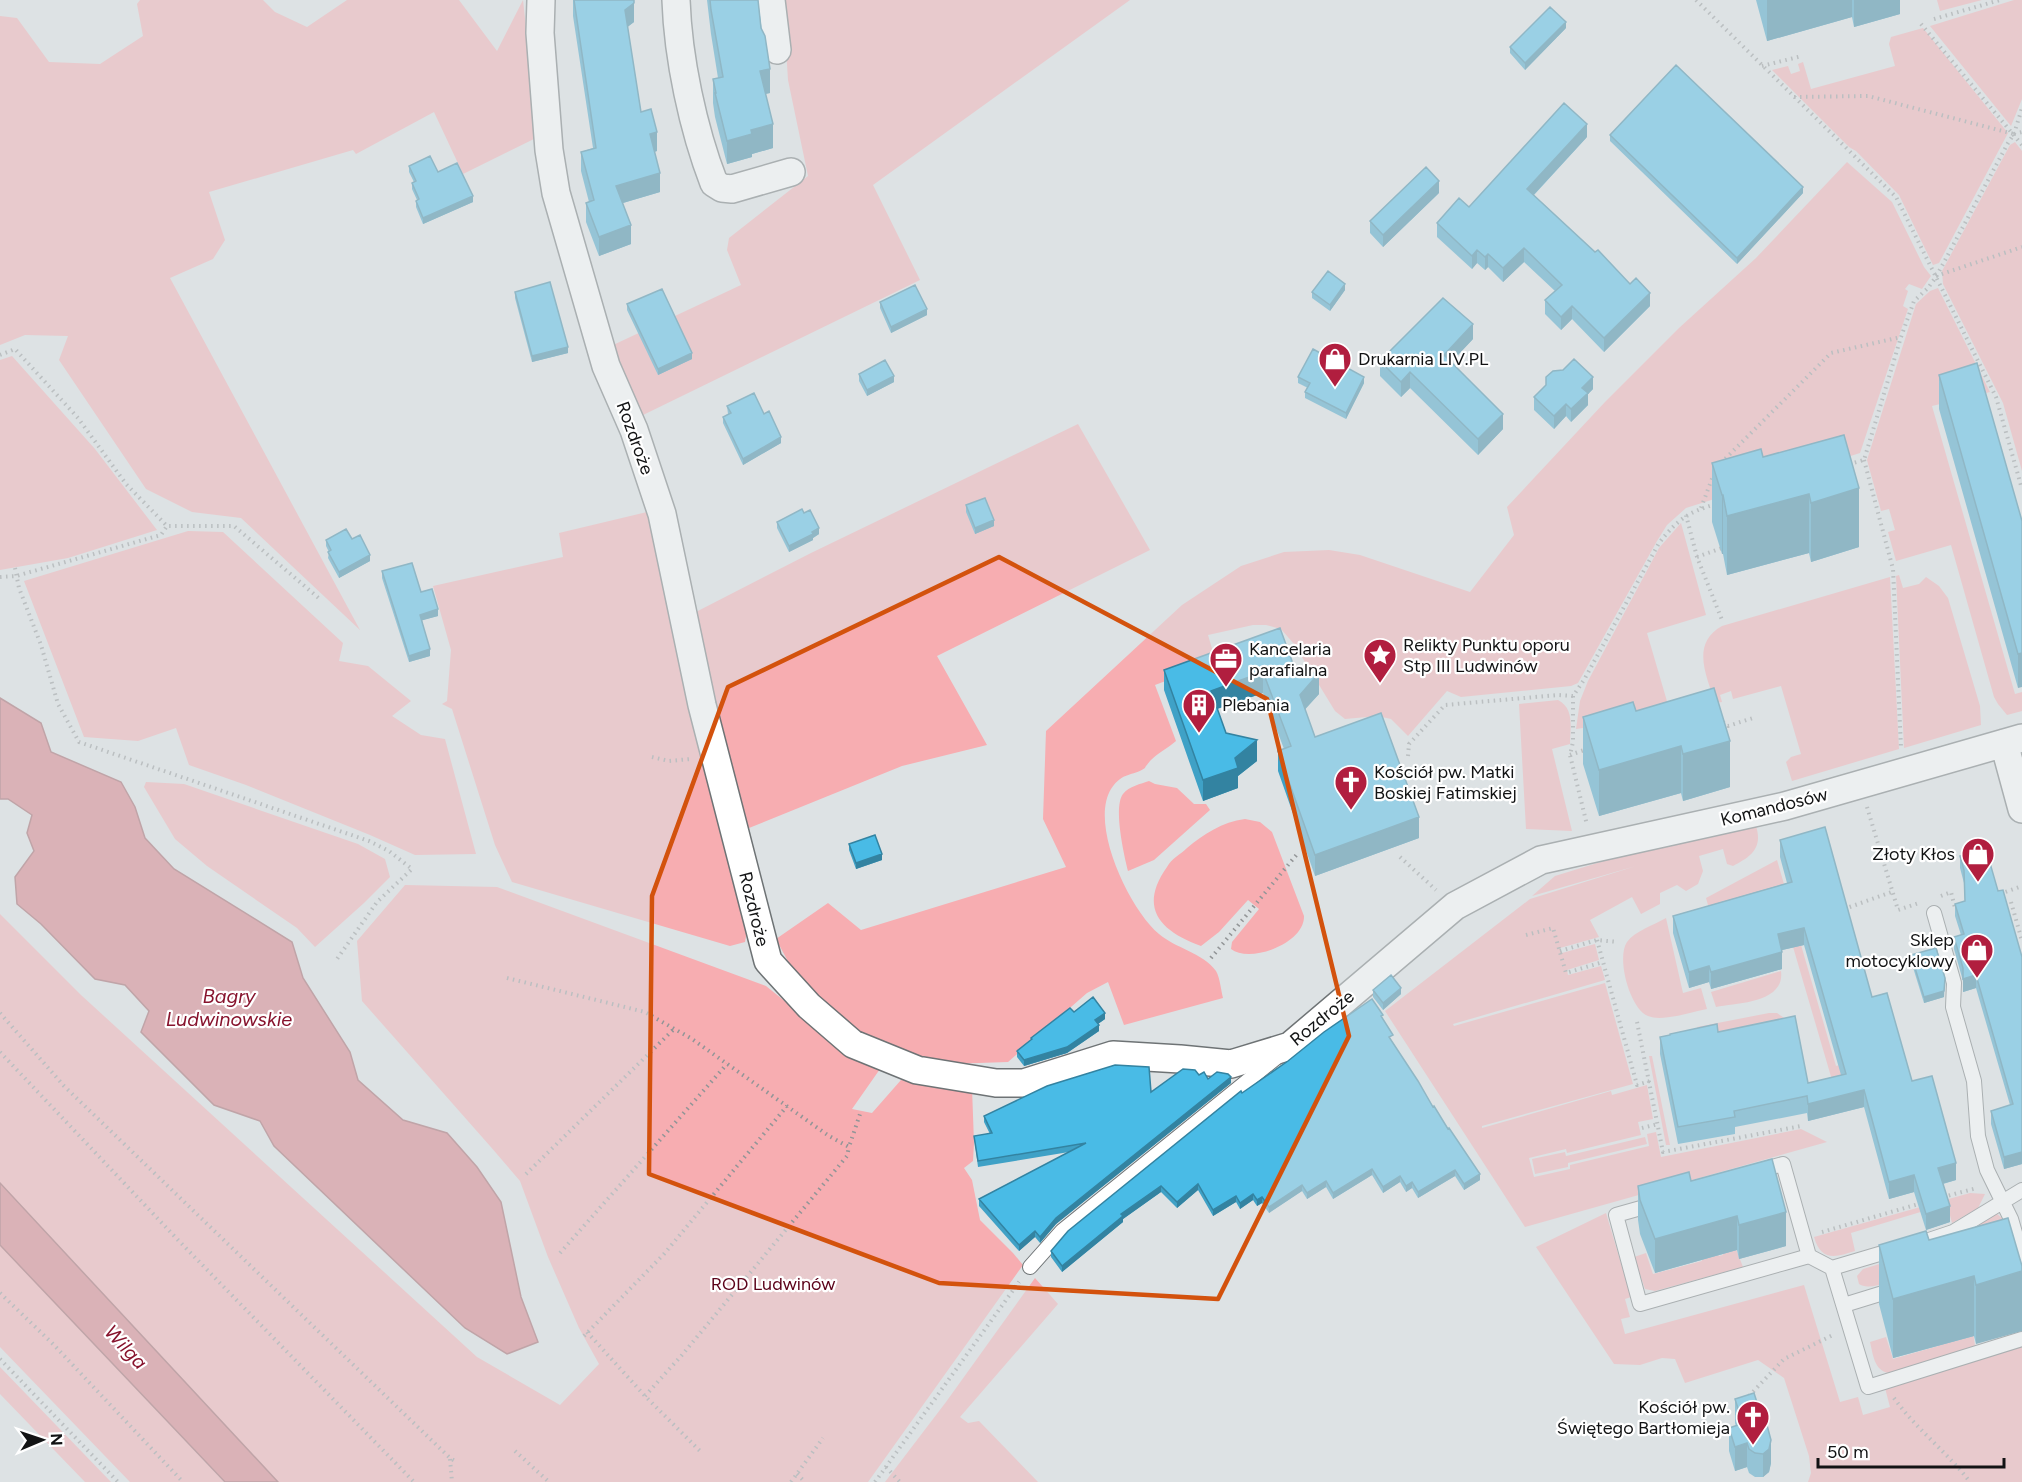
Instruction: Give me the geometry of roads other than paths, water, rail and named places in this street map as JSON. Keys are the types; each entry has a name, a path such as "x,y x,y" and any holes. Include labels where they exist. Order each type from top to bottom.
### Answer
{"street":[{"name":"Rozdroże","path":"541,0 541,45 549,150 556,194 606,366 634,430 662,514 702,705 768,961 809,1006 854,1044 917,1070 996,1083 1024,1083 1113,1054 1231,1064 1290,1047 1455,906 1541,860"},
{"path":"676,0 679,45 702,145 714,183 722,188 732,189 791,172"},
{"path":"771,0 777,51"},
{"name":"Komandosów","path":"1541,860 1785,806 2013,740 2022,809"}],"lane":[{"path":"1934,914 1954,983 1953,1007 1974,1081 1978,1136 1993,1184 2012,1220 2017,1252"},
{"path":"1030,1267 1062,1231 1290,1047"},
{"path":"1740,1176 1784,1164 1809,1256"},
{"path":"1670,1199 1616,1215 1640,1304 1809,1256 1832,1268 1944,1236 2022,1190"},
{"path":"1832,1268 1868,1387 2022,1339"},
{"path":"1844,1305 1908,1286"}],"water":[{"name":"Bagry Ludwinowskie","path":"0,698 41,723 51,752 121,782 135,807 145,838 174,869 292,942 303,978 350,1052 358,1080 403,1120 447,1133 477,1167 501,1202 521,1297 538,1342 507,1354 465,1328 274,1146 260,1121 214,1105 141,1032 149,1011 125,985 95,979 41,924 17,904 15,877 34,851 27,833 32,815 8,799 0,799"},
{"name":"Wilga","path":"0,1183 278,1482 225,1482 0,1245"}],"place":[{"name":"Drukarnia LIV.PL","path":"1335,388"},
{"name":"Relikty Punktu oporu Stp III Ludwinów","path":"1380,684"},
{"name":"Kancelaria parafialna","path":"1226,688"},
{"name":"Plebania","path":"1199,734"},
{"name":"Kościół pw. Matki Boskiej Fatimskiej","path":"1351,811"},
{"name":"Złoty Kłos","path":"1978,883"},
{"name":"Sklep motocyklowy","path":"1977,979"},
{"name":"Kościół pw. Świętego Bartłomieja","path":"1753,1446"}],"park label":[{"name":"ROD Ludwinów","path":"773,1284"}]}
